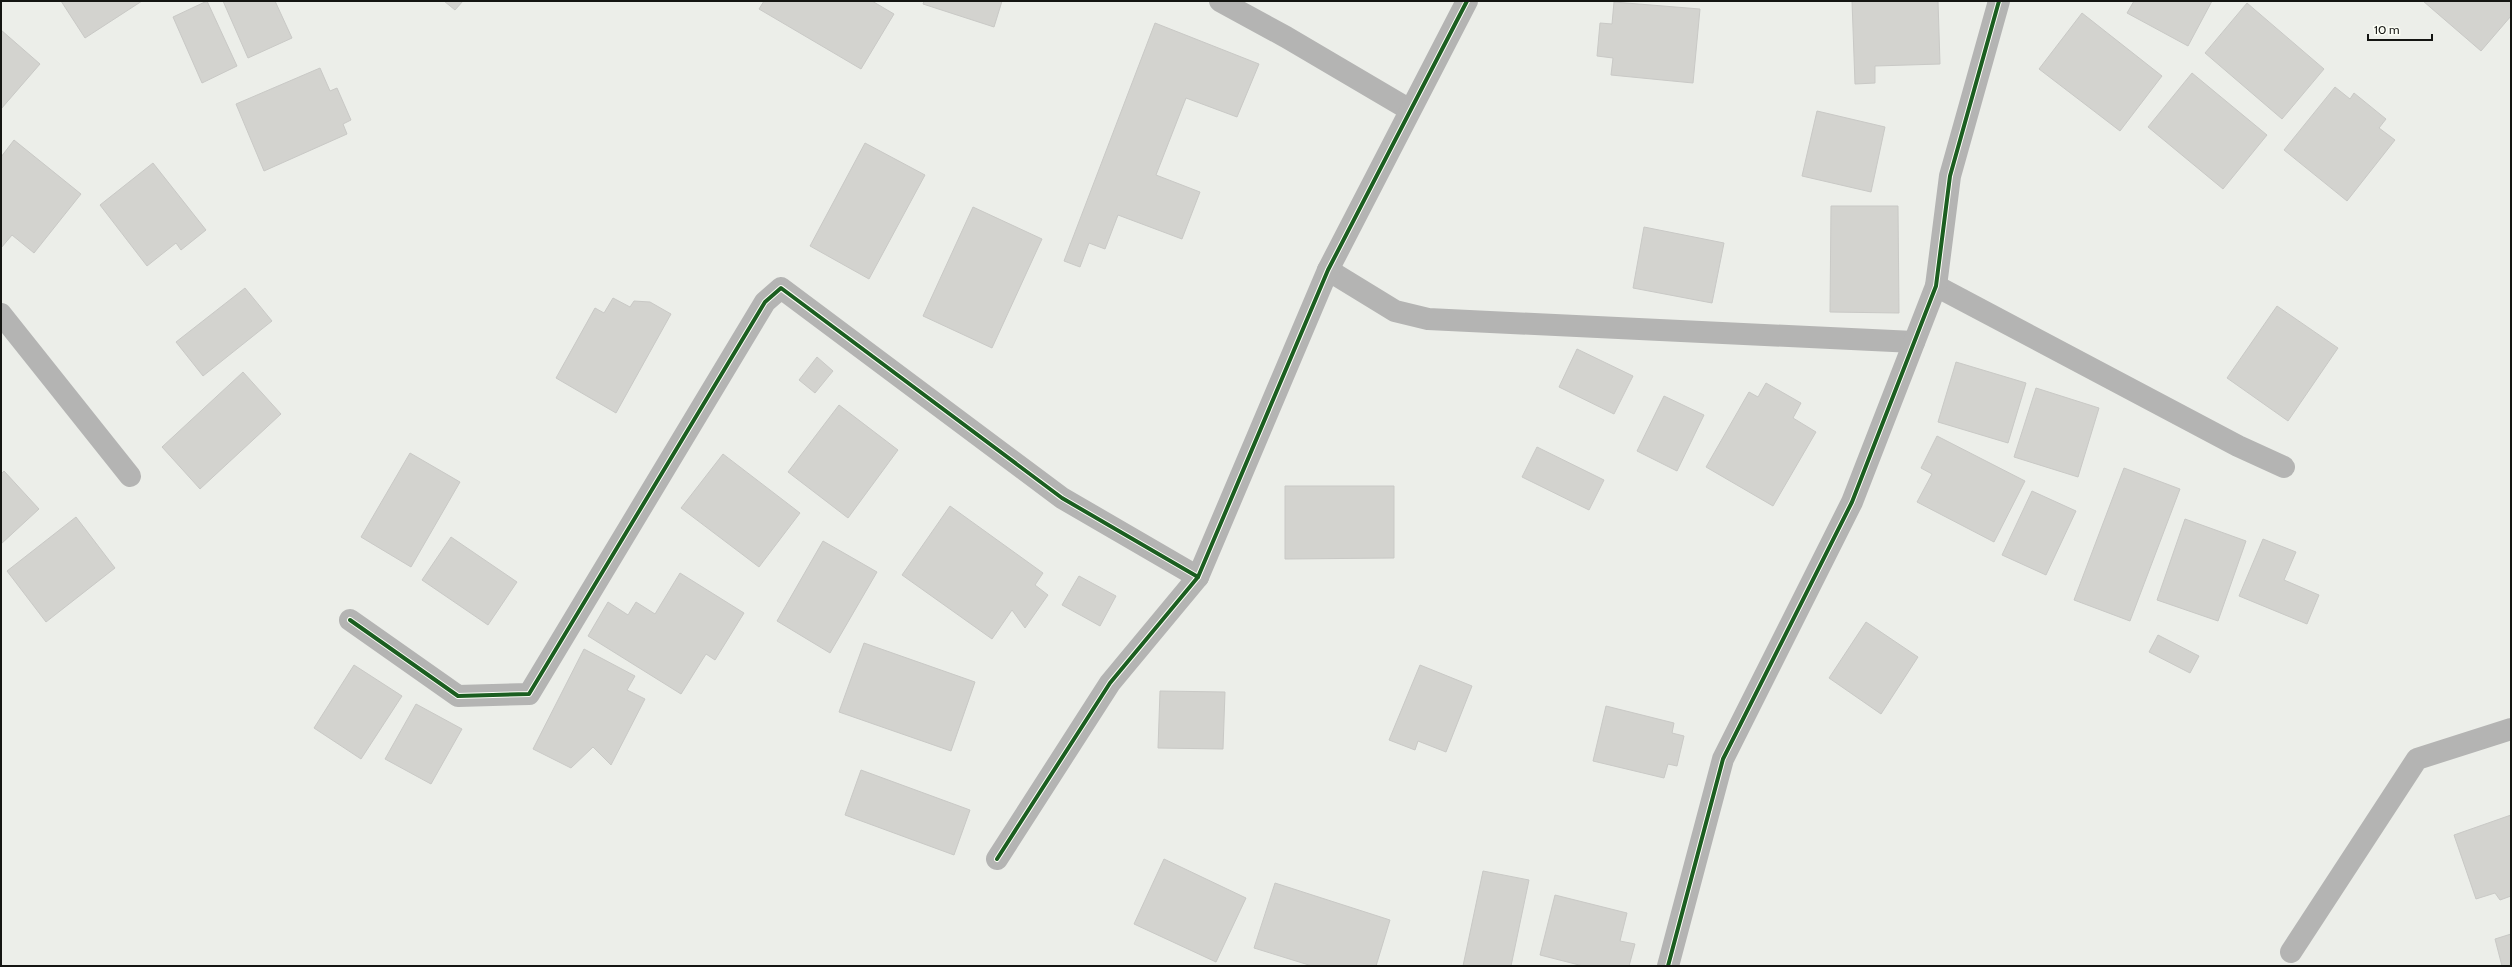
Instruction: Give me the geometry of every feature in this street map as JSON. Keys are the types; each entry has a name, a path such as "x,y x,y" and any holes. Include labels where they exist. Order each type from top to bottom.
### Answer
{"street":[{"path":"1220,1 1286,37 1410,110"},
{"path":"997,859 1110,683 1198,577 1328,270 1467,1"},
{"path":"1668,966 1723,759 1852,502 1936,286 1950,176 1999,1"},
{"path":"1328,270 1395,312 1428,319 1914,342"},
{"path":"1936,286 2238,446 2284,467"},
{"path":"350,620 458,696 529,694 765,302 781,288 1062,498 1198,577"},
{"path":"1,314 130,476"},
{"path":"2291,952 2417,759 2511,729"}],"building":[{"path":"61,1 142,1 85,38"},
{"path":"207,1 237,66 202,83 173,17"},
{"path":"223,1 275,1 292,38 248,58"},
{"path":"444,1 463,1 455,10"},
{"path":"764,1 872,1 894,14 861,69 759,9"},
{"path":"924,1 1002,1 994,27 923,4"},
{"path":"1852,1 1938,1 1940,64 1875,66 1875,83 1855,84"},
{"path":"2134,1 2212,1 2188,46 2127,13"},
{"path":"2423,1 2511,1 2511,16 2481,51"},
{"path":"1614,2 1700,9 1693,83 1611,75 1613,58 1597,56 1600,23 1612,24"},
{"path":"2247,3 2324,69 2282,119 2205,53"},
{"path":"2082,13 2162,76 2120,131 2039,69"},
{"path":"1155,23 1259,64 1237,117 1186,98 1156,175 1200,192 1182,239 1118,215 1105,249 1089,243 1080,267 1064,261"},
{"path":"1,30 40,64 1,109"},
{"path":"320,68 330,91 337,88 351,120 343,124 347,134 264,171 236,104"},
{"path":"2192,73 2267,135 2223,189 2148,127"},
{"path":"2335,87 2350,99 2354,93 2386,119 2379,128 2395,140 2347,201 2284,150"},
{"path":"1817,111 1885,127 1871,192 1802,176"},
{"path":"14,140 81,194 34,253 12,235 1,248 1,157"},
{"path":"865,143 925,175 869,279 810,246"},
{"path":"153,163 206,230 181,250 176,243 147,266 100,205"},
{"path":"1831,206 1898,206 1899,313 1830,312"},
{"path":"973,207 1042,239 992,348 923,316"},
{"path":"1644,227 1724,243 1712,303 1633,288"},
{"path":"245,288 272,321 203,376 176,342"},
{"path":"613,298 630,307 634,301 650,302 671,314 616,413 556,378 595,308 604,313"},
{"path":"2277,306 2338,348 2288,421 2227,378"},
{"path":"1577,349 1633,376 1614,414 1559,387"},
{"path":"817,357 833,371 815,393 799,380"},
{"path":"1956,362 2026,383 2008,443 1938,422"},
{"path":"243,372 281,414 200,489 162,447"},
{"path":"1766,383 1801,403 1793,418 1816,432 1773,506 1706,467 1749,392 1758,397"},
{"path":"2036,388 2099,408 2078,477 2014,457"},
{"path":"1664,396 1704,415 1677,471 1637,451"},
{"path":"839,405 898,450 848,518 788,472"},
{"path":"1937,436 2025,481 1994,542 1917,502 1932,474 1921,468"},
{"path":"1537,447 1604,480 1589,510 1522,477"},
{"path":"410,453 460,482 411,567 361,537"},
{"path":"723,454 800,513 759,567 681,508"},
{"path":"2124,468 2180,489 2130,621 2074,600"},
{"path":"4,471 39,509 1,544 1,474"},
{"path":"1285,486 1394,486 1394,558 1285,559"},
{"path":"2032,491 2076,511 2046,575 2002,555"},
{"path":"950,506 1043,573 1035,585 1048,595 1025,628 1012,610 992,639 902,575"},
{"path":"76,517 115,568 46,622 7,571"},
{"path":"2185,519 2246,541 2218,621 2157,600"},
{"path":"451,537 517,582 488,625 422,580"},
{"path":"2263,539 2296,552 2284,580 2319,595 2307,624 2239,596"},
{"path":"823,541 877,572 830,653 777,621"},
{"path":"680,573 744,613 715,660 706,654 681,694 588,636 608,602 628,615 636,602 655,614"},
{"path":"1079,576 1116,596 1100,626 1062,605"},
{"path":"1866,622 1918,657 1881,714 1829,678"},
{"path":"2158,635 2199,656 2190,673 2149,652"},
{"path":"864,643 975,682 951,751 839,712"},
{"path":"584,649 635,676 627,690 645,699 611,765 593,747 571,768 533,749"},
{"path":"354,665 402,696 361,759 314,728"},
{"path":"1420,665 1472,686 1446,752 1418,741 1415,750 1389,740"},
{"path":"1160,691 1225,692 1223,749 1158,748"},
{"path":"416,704 462,729 431,784 385,759"},
{"path":"1606,706 1674,723 1672,733 1684,736 1677,766 1668,764 1664,778 1593,761"},
{"path":"861,770 970,810 954,855 845,815"},
{"path":"2511,815 2511,896 2500,900 2495,893 2476,899 2454,835"},
{"path":"1164,859 1246,898 1216,962 1134,924"},
{"path":"1483,871 1529,880 1511,966 1463,966"},
{"path":"1275,883 1390,920 1376,966 1312,966 1254,948"},
{"path":"1555,895 1627,913 1620,941 1635,944 1629,966 1583,966 1540,955"},
{"path":"2511,934 2511,966 2502,966 2495,939"}],"cycle path":[{"path":"997,859 1110,683 1198,577 1328,270 1467,1"},
{"path":"1668,966 1723,759 1852,502 1936,286 1950,176 1999,1"},
{"path":"350,620 458,696 529,694 765,302 781,288 1062,498 1198,577"}]}
